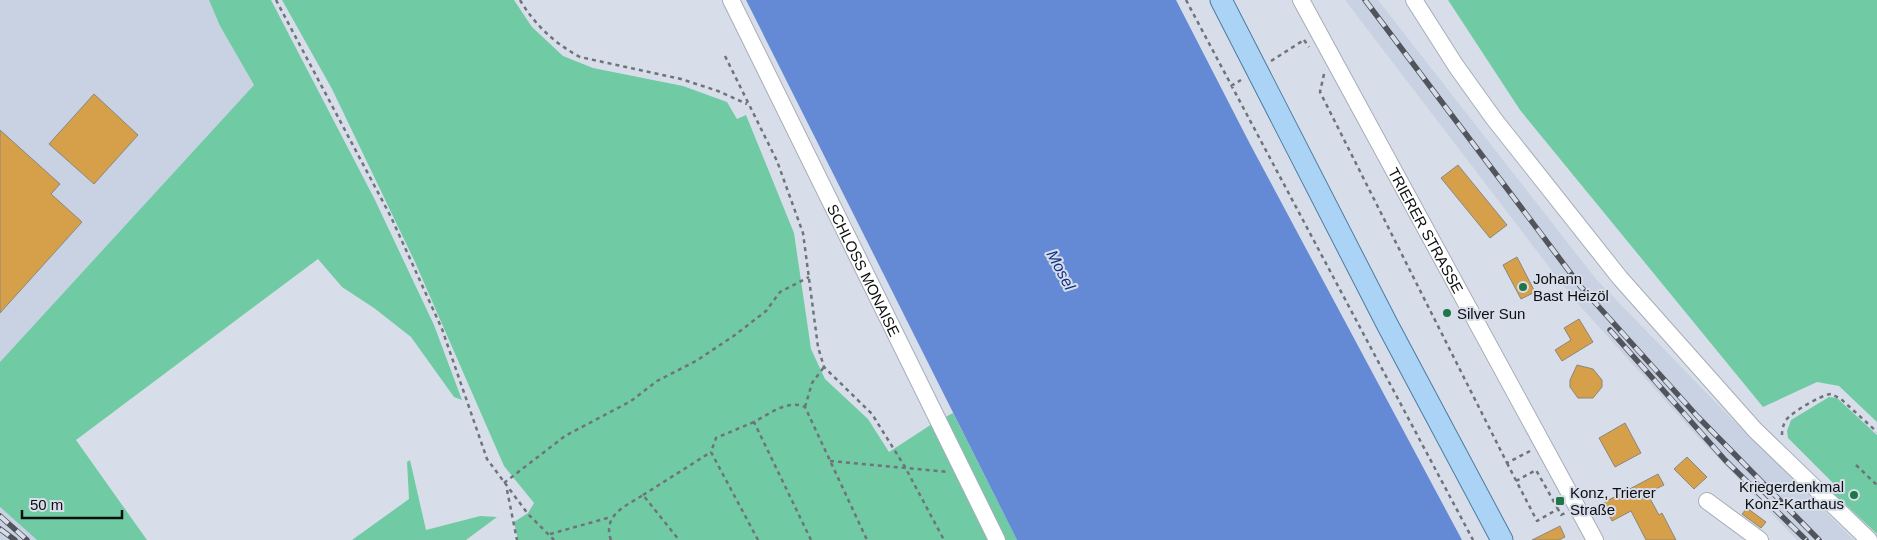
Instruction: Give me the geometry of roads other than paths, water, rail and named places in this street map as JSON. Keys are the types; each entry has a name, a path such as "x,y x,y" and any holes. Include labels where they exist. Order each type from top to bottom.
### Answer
{"main road":[{"path":"1220,0 1387,324 1502,540"}],"street":[{"name":"SCHLOSS MONAISE","path":"732,0 997,540"},
{"name":"TRIERER STRASSE","path":"1300,0 1311,36 1595,540"},
{"path":"1414,0 1456,66 1494,119 1620,278 1672,339 1778,453 1869,540"},
{"path":"1707,501 1760,540"}],"water":[{"name":"Mosel","path":"746,0 1176,0 1250,144 1462,540 1017,540"}],"railway":[{"path":"1365,0 1581,287 1698,417 1819,540"},
{"path":"1610,330 1725,460 1806,540"},
{"path":"0,516 27,540"},
{"path":"0,529 15,540"}],"place":[{"name":"Johann Bast Heizöl","path":"1523,287"},
{"name":"Silver Sun","path":"1447,313"},
{"name":"Kriegerdenkmal Konz-Karthaus","path":"1854,495"},
{"name":"Konz, Trierer Straße","path":"1560,501"}]}
